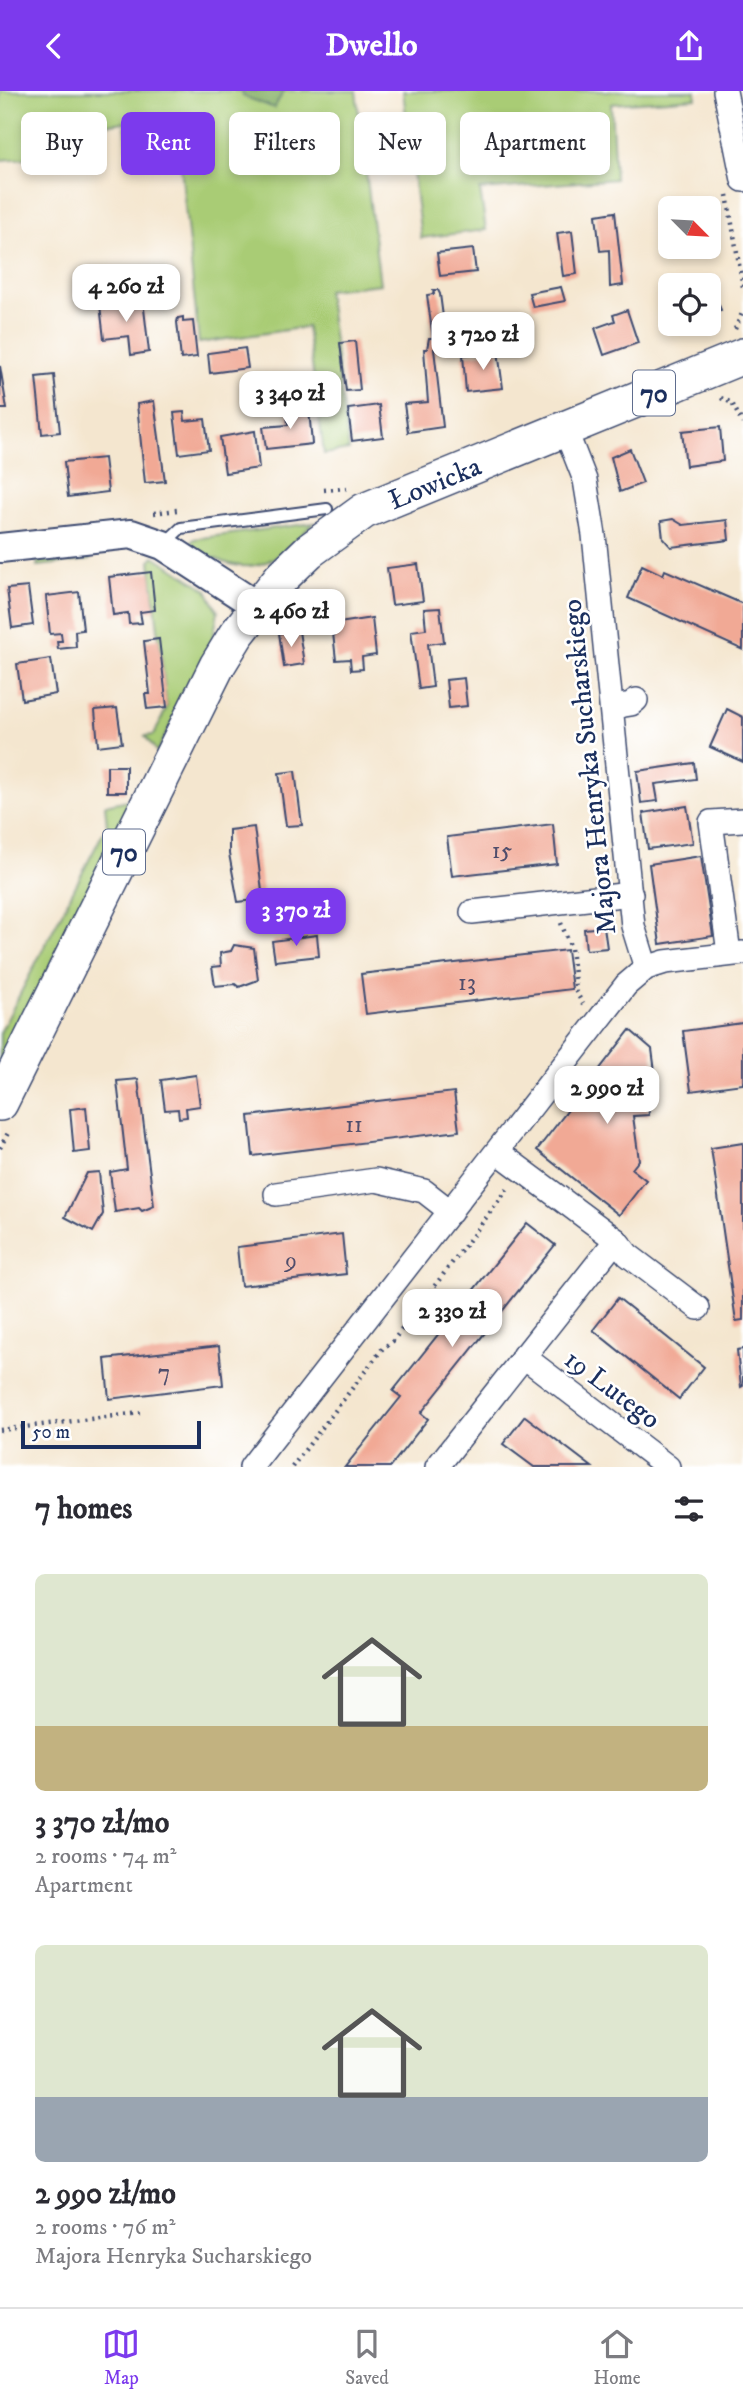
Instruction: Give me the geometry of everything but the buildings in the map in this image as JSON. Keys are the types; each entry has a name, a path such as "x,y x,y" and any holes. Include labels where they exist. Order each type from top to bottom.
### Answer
{"main road":[{"name":"Łowicka","path":"257,606 309,551 364,511 743,356"},
{"name":"70","path":"6,1113 217,666 257,606"}],"street":[{"path":"725,91 743,180"},
{"name":"Majora Henryka Sucharskiego","path":"565,429 585,480 604,621 636,942 646,968"},
{"path":"0,548 131,534 163,545 257,606"},
{"path":"612,707 631,704 636,700"},
{"path":"251,1467 498,1152 608,1005 646,968 736,953 711,822 743,820"},
{"path":"472,912 631,894"},
{"path":"498,1152 616,1240 628,1255 698,1308"},
{"path":"276,1194 376,1180 424,1191 451,1212"},
{"name":"19 Lutego","path":"437,1467 616,1240"},
{"name":"19 Lutego","path":"523,1356 668,1467"}],"lane":[{"path":"163,545 181,528 327,509"}],"path":[{"path":"714,399 723,398 732,403 743,424"},
{"path":"320,491 359,486"},
{"path":"142,515 180,510"},
{"path":"558,902 561,925 571,949 576,992 586,1008"},
{"path":"0,1148 6,1113"},
{"path":"292,1467 522,1171"},
{"path":"0,1430 140,1413"}],"green space":[{"path":"0,91 356,91 359,112 354,112 354,175 366,175 380,284 327,290 349,450 324,454 307,327 199,343 182,175 215,175 215,112 121,112 121,123 107,124 107,112 21,112 21,159 0,160"},
{"path":"242,91 284,91 274,108 243,96"},
{"path":"403,91 695,91 696,98 611,104 615,179 480,190 486,230 421,238 413,175 446,175 446,112 406,112"},
{"path":"314,523 280,553 258,565 231,564 189,545 194,539"},
{"path":"90,551 90,560 37,566 39,555"},
{"path":"154,556 207,590 218,612 212,644 157,752 145,736 154,735 167,707 150,561"},
{"path":"133,799 0,1067 0,1033 107,825 105,805"}]}
